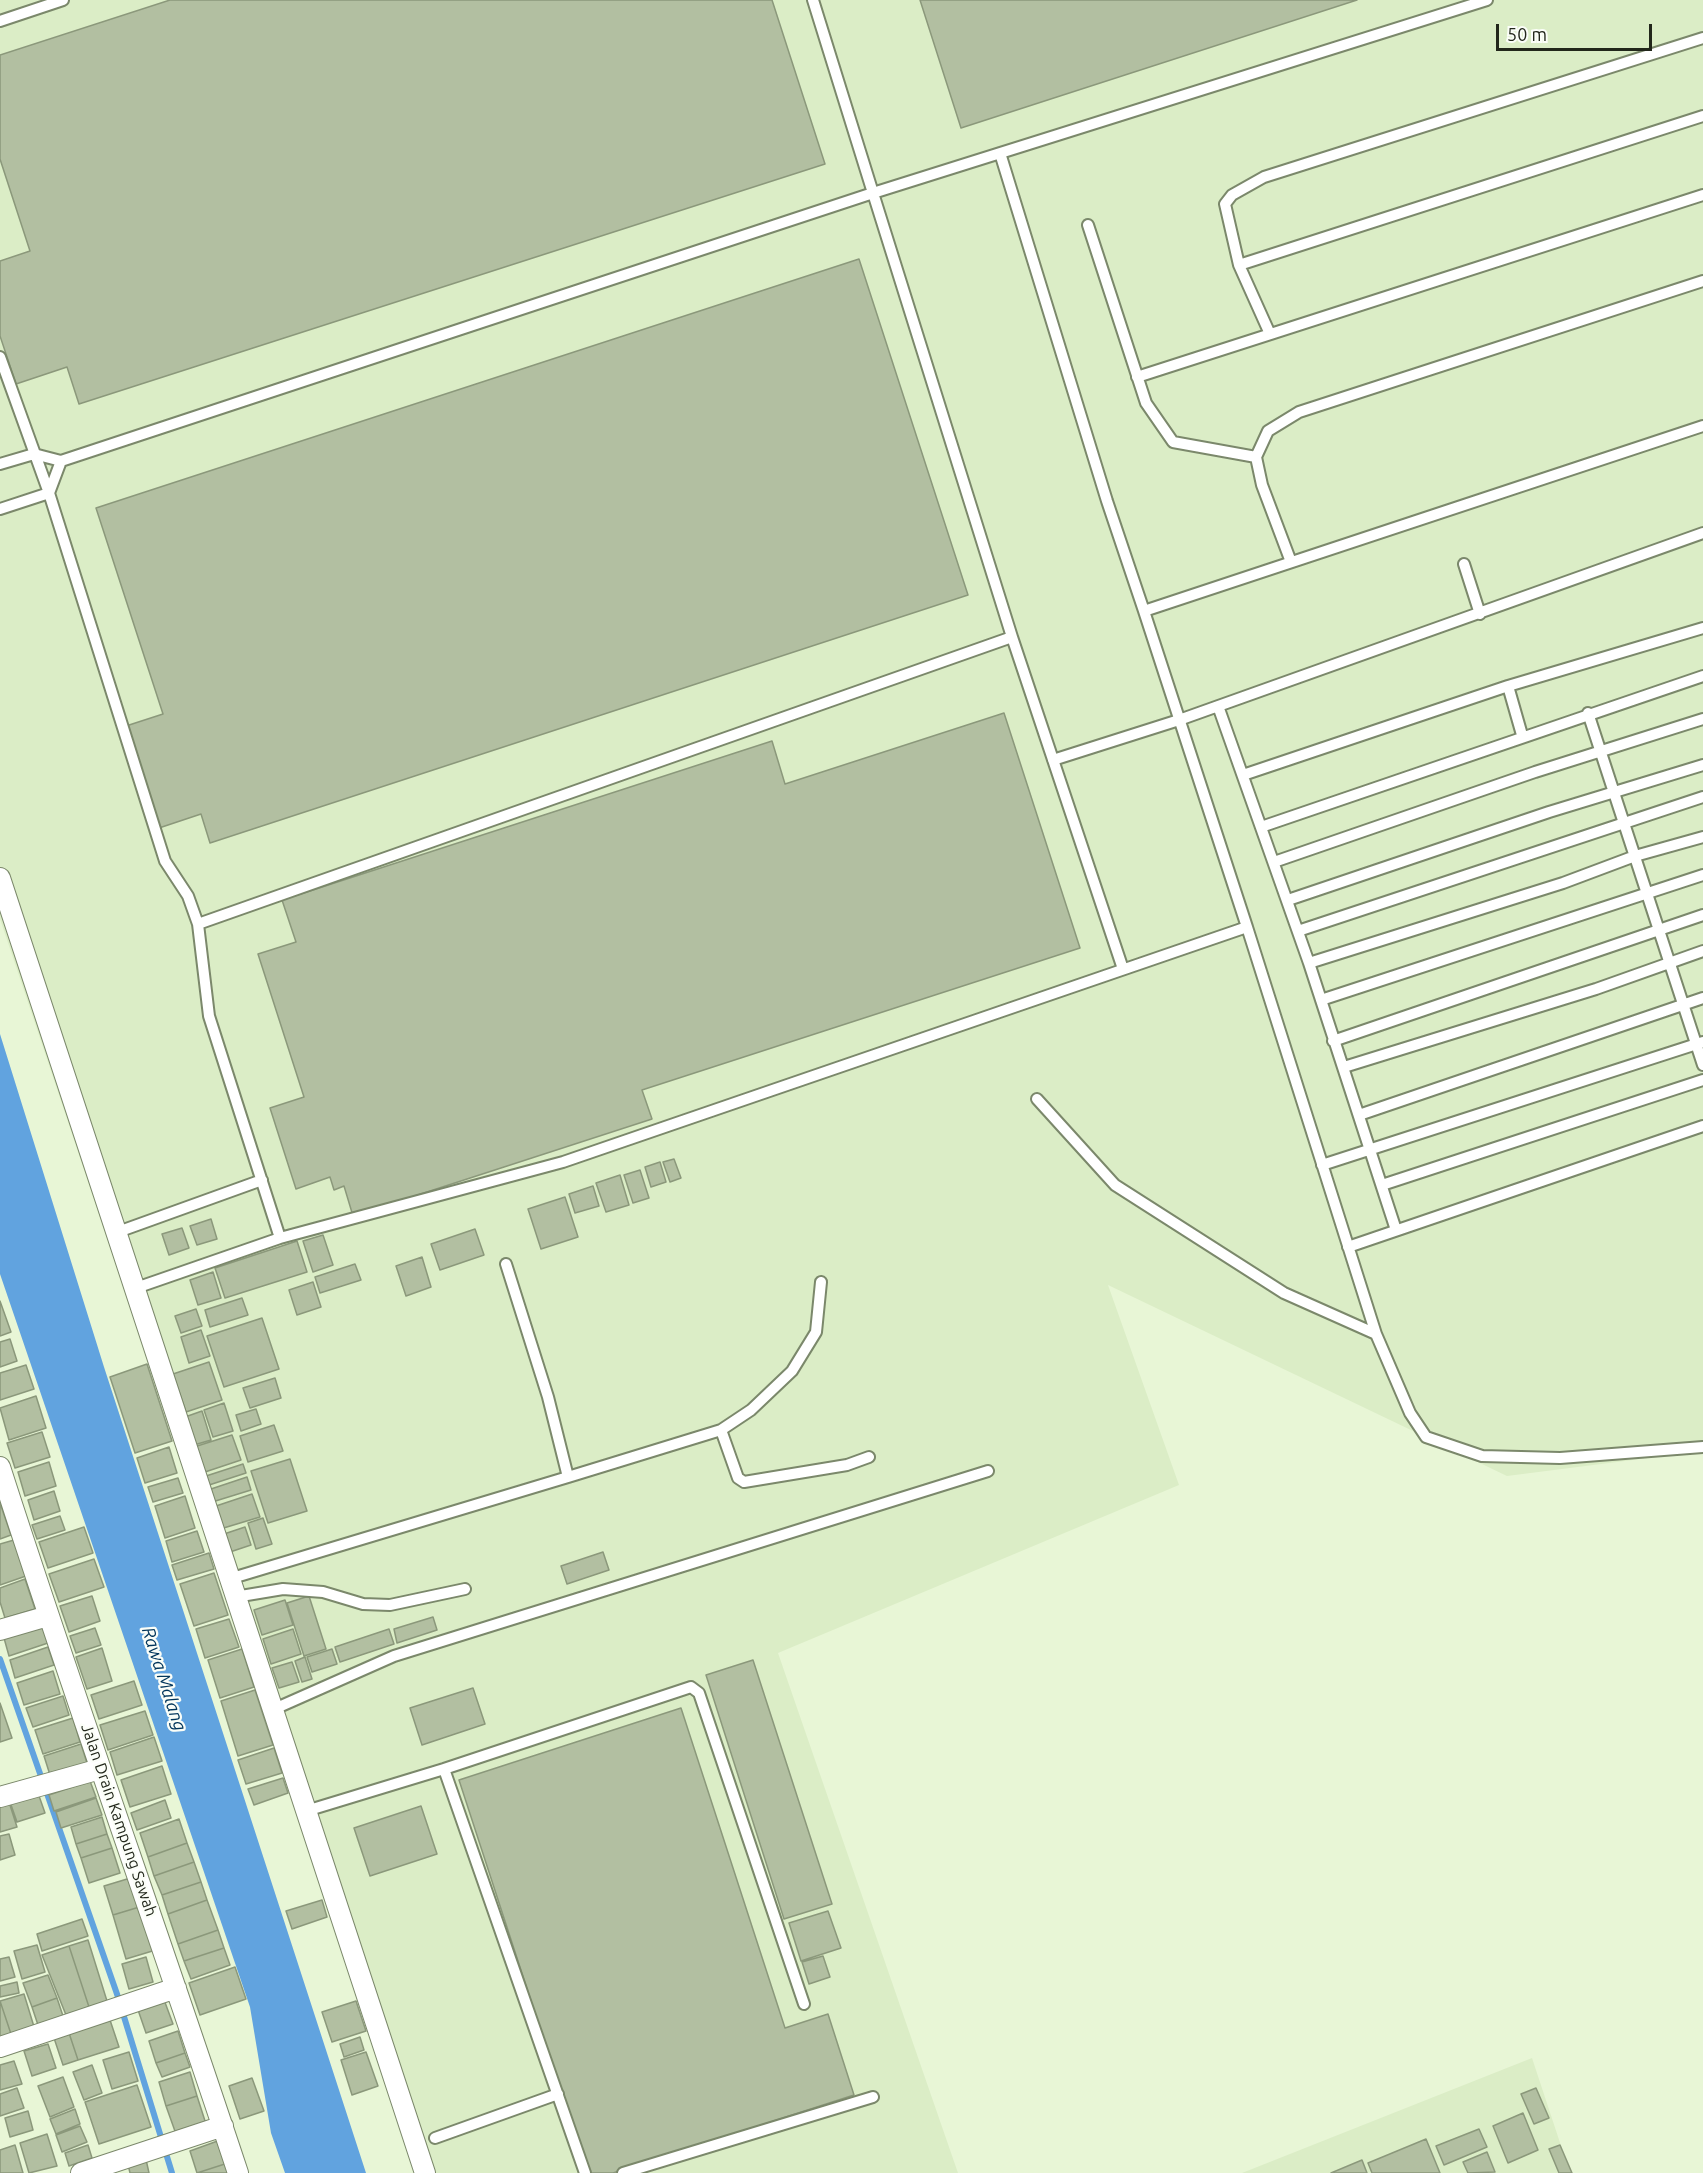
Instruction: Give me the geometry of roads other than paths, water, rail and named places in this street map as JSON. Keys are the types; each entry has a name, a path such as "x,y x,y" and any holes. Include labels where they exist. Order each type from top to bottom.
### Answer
{"street":[{"path":"0,878 425,2173"},
{"name":"Jalan Drain Kampung Sawah","path":"0,1467 48,1616 138,1872 238,2173"},
{"path":"4,1628 48,1616"},
{"path":"0,1797 100,1769"},
{"path":"0,2048 176,1988"},
{"path":"81,2173 149,2148 223,2126"}],"lane":[{"path":"0,21 63,0"},
{"path":"813,0 1012,637 1123,969"},
{"path":"0,464 34,454 61,461 873,193 1487,0"},
{"path":"1270,334 1239,265 1225,204 1232,195 1264,177 1703,38"},
{"path":"1239,265 1703,116"},
{"path":"1000,153 1107,501 1247,927 1376,1334 1410,1413 1426,1437 1482,1456 1560,1458 1703,1448"},
{"path":"1137,377 1703,195"},
{"path":"1088,225 1146,403 1173,442 1256,457"},
{"path":"1292,562 1262,485 1256,457 1268,431 1299,412 1703,281"},
{"path":"0,357 49,493 165,861 189,896 198,924 209,1016 280,1238"},
{"path":"1144,611 1703,426"},
{"path":"49,493 61,461"},
{"path":"0,509 49,493"},
{"path":"1053,760 1179,720 1703,533"},
{"path":"1464,564 1480,614"},
{"path":"1243,775 1508,686 1703,628"},
{"path":"198,924 1012,637"},
{"path":"1261,827 1522,735 1703,676"},
{"path":"1508,686 1522,735"},
{"path":"1218,706 1288,900 1396,1230"},
{"path":"1588,713 1683,1004 1700,1043 1703,1065"},
{"path":"1274,862 1601,751 1703,719"},
{"path":"1288,900 1614,792 1703,765"},
{"path":"1298,931 1703,796"},
{"path":"1309,963 1563,883 1635,856 1703,837"},
{"path":"1321,1000 1703,875"},
{"path":"1333,1041 1703,915"},
{"path":"133,1288 280,1238 563,1162 1247,927"},
{"path":"1344,1067 1596,989 1703,951"},
{"path":"1359,1114 1703,998"},
{"path":"1322,1165 1700,1043"},
{"path":"1382,1185 1703,1080"},
{"path":"1037,1099 1115,1185 1284,1293 1376,1334"},
{"path":"1348,1247 1703,1126"},
{"path":"115,1233 262,1180"},
{"path":"506,1264 548,1397 568,1477"},
{"path":"232,1588 568,1477 721,1430 751,1410 792,1371 816,1332 821,1282"},
{"path":"721,1430 738,1478 744,1482 846,1465 869,1457"},
{"path":"272,1710 394,1656 988,1471"},
{"path":"232,1588 283,1588 323,1592 363,1604 390,1605 465,1589"},
{"path":"306,1811 444,1769 691,1688 699,1694 804,2004"},
{"path":"444,1769 585,2173"},
{"path":"435,2138 558,2094"},
{"path":"623,2173 873,2097"}],"water":[{"name":"Rawa Malang","path":"0,1034 104,1367 366,2173 285,2173 271,2133 250,2007 0,1274"}],"waterway":[{"path":"0,1659 117,1994 172,2173"}]}
